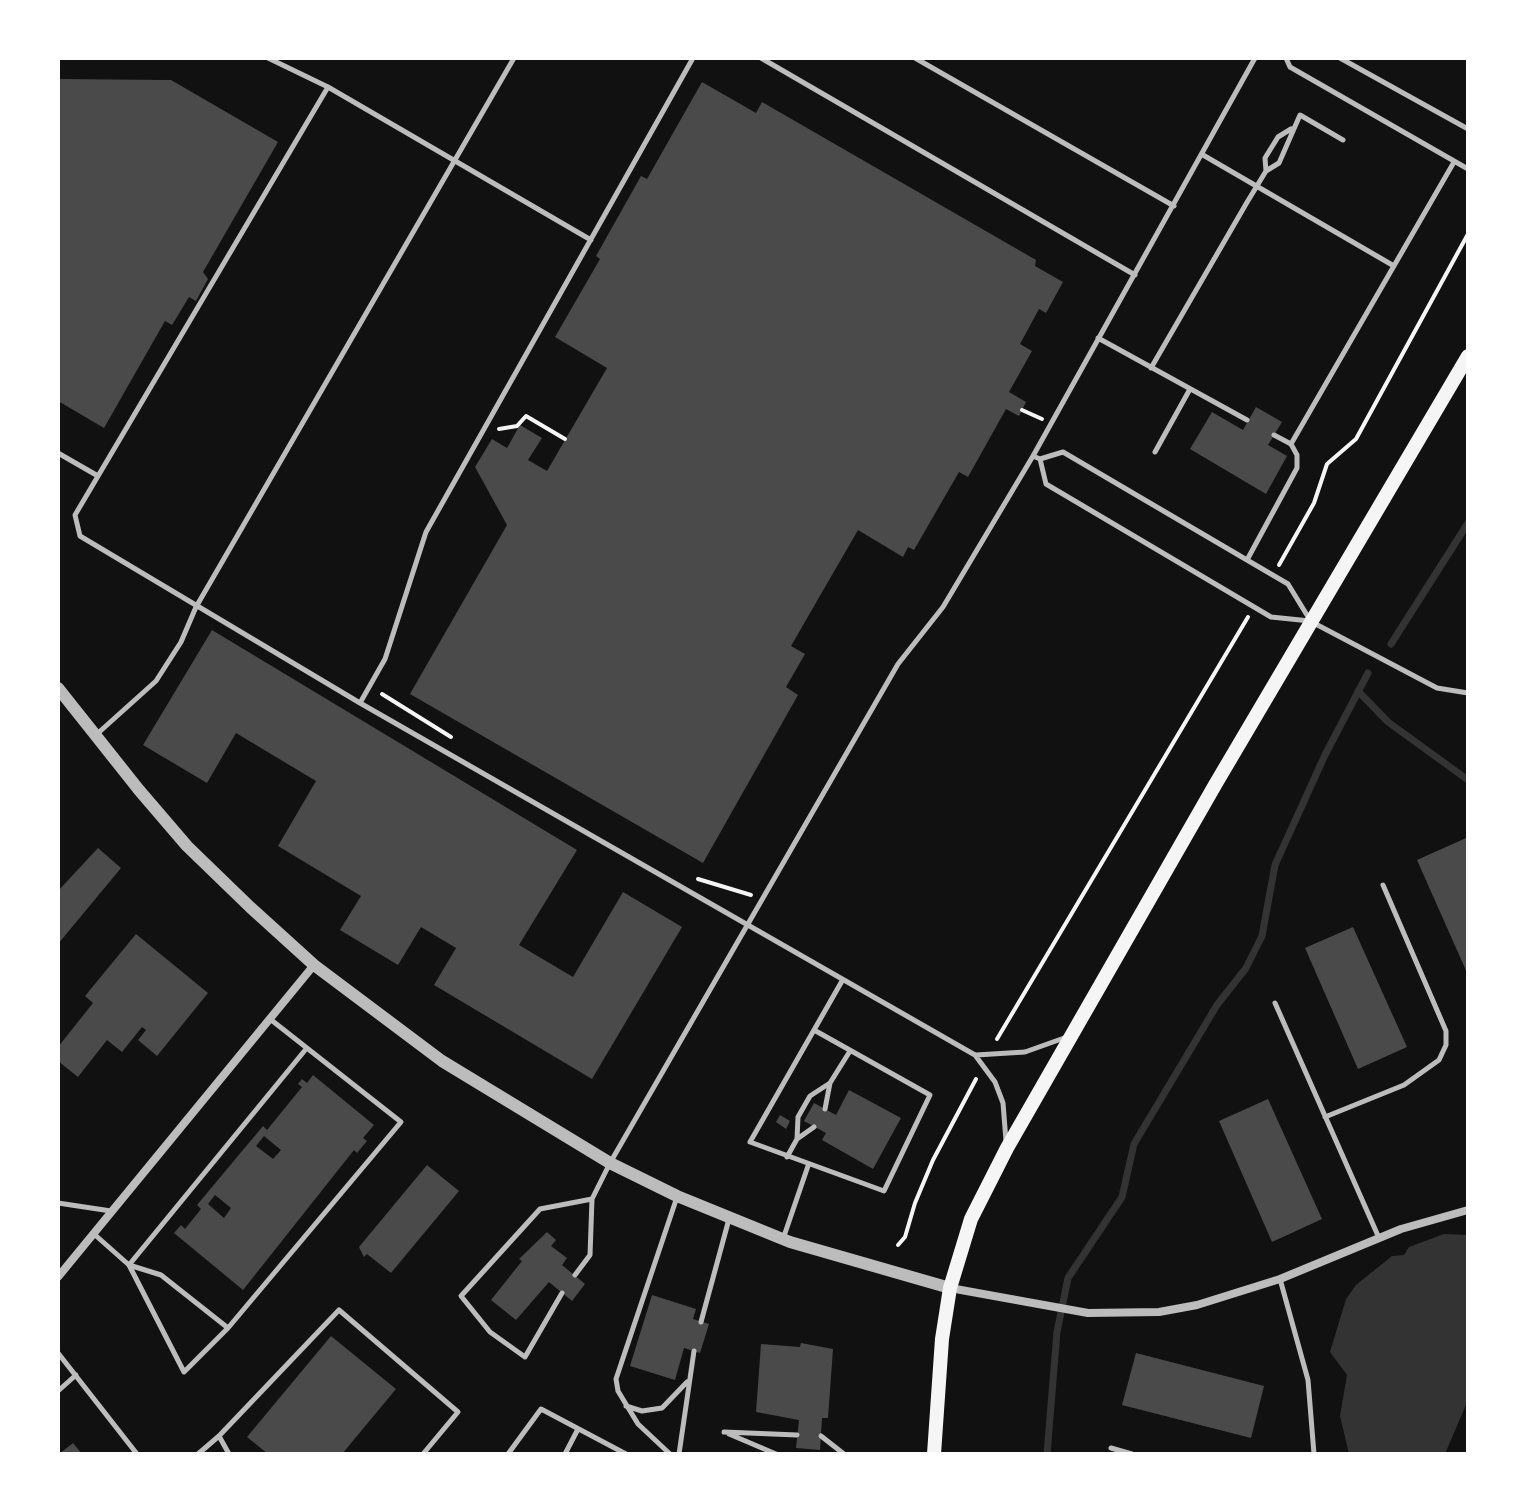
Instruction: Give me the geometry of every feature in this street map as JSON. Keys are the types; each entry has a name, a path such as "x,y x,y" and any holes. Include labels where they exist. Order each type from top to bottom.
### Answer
{"main road":[{"path":"934,1454 942,1339 950,1288 971,1219 1007,1148 1072,1034 1310,621 1468,356"}],"street":[{"path":"58,688 94,736 187,846 314,965 442,1061 610,1163 677,1196 783,1240 950,1288 1088,1313 1159,1312 1197,1305 1280,1279 1379,1238 1468,1210"},
{"path":"58,1277 314,965"}],"lane":[{"path":"268,58 328,87 591,240"},
{"path":"360,703 385,659 426,532 693,58"},
{"path":"761,58 1135,275"},
{"path":"915,58 1174,206"},
{"path":"575,1275 590,1255 592,1199 610,1163 898,664 943,607 1033,456 1255,58"},
{"path":"1286,58 1290,67 1468,169"},
{"path":"1340,58 1468,129"},
{"path":"94,736 156,681 181,642 196,607 511,59"},
{"path":"328,87 75,515 80,536 360,703 975,1055 1003,1103 1007,1148"},
{"path":"1151,368 1266,171 1279,163 1289,145 1291,129 1300,115 1343,140"},
{"path":"1266,171 1265,158 1278,137 1291,129"},
{"path":"1203,155 1394,266"},
{"path":"1291,444 1454,162"},
{"path":"1098,338 1247,420"},
{"path":"1155,452 1190,389"},
{"path":"1247,560 1297,468 1297,455 1291,444 1274,435"},
{"path":"1033,456 1040,459 1063,452 1273,575 1288,584 1310,621"},
{"path":"58,453 98,476"},
{"path":"1040,459 1046,484 1271,617 1310,621 1437,688 1468,693"},
{"path":"1325,1117 1404,1085 1439,1060 1446,1045 1446,1031 1383,885"},
{"path":"814,1030 930,1095 884,1191 808,1166 750,1142 814,1030 842,981"},
{"path":"1275,1003 1379,1238"},
{"path":"94,1234 129,1265 184,1372 228,1328 401,1122 270,1019"},
{"path":"975,1055 1025,1052 1072,1034"},
{"path":"129,1265 306,1049"},
{"path":"825,1109 830,1083 850,1051"},
{"path":"797,1139 798,1117 810,1096 830,1083"},
{"path":"787,1157 797,1139 814,1127"},
{"path":"783,1240 808,1166"},
{"path":"670,1454 638,1424 625,1406 616,1379 622,1352 677,1196"},
{"path":"562,1293 525,1357 490,1332 461,1296 540,1209 592,1199"},
{"path":"58,1203 112,1211"},
{"path":"701,1322 729,1219"},
{"path":"129,1265 161,1275 228,1328"},
{"path":"1280,1279 1308,1380 1314,1454"},
{"path":"198,1454 219,1436 339,1310 458,1412 423,1454"},
{"path":"679,1454 694,1351"},
{"path":"58,1353 137,1454"},
{"path":"58,1391 76,1375"},
{"path":"625,1406 642,1411 662,1408 689,1380"},
{"path":"508,1454 541,1409 626,1454"},
{"path":"565,1454 578,1429"},
{"path":"776,1454 724,1432 797,1435"},
{"path":"219,1436 229,1454"},
{"path":"821,1436 844,1454"},
{"path":"1111,1448 1132,1454"}],"path":[{"path":"1273,575 1314,503 1327,464 1356,439 1468,234"},
{"path":"1022,410 1051,423"},
{"path":"492,435 502,427 517,426 526,416 565,439"},
{"path":"988,1056 1254,607"},
{"path":"387,685 381,696 463,744"},
{"path":"695,878 763,898"},
{"path":"898,1245 905,1237 933,1160 983,1065"}],"shaded area":[{"path":"1444,1234 1468,1235 1468,1400 1445,1454 1349,1454 1340,1416 1347,1375 1330,1352 1346,1299 1356,1285 1392,1256 1404,1255 1409,1247"}],"building":[{"path":"58,79 171,80 278,142 203,272 208,279 196,301 189,297 172,325 165,321 104,428 58,401"},
{"path":"702,82 756,113 762,102 1036,260 1035,266 1063,282 1046,313 1039,309 1020,344 1032,351 1009,392 1026,402 1019,416 1006,409 968,477 959,472 914,550 908,547 903,557 858,530 791,646 805,654 786,687 798,695 703,863 410,694 507,525 475,467 492,439 507,448 520,425 542,438 528,460 547,471 607,368 555,337 600,259 596,256 641,176 647,179"},
{"path":"1256,407 1282,422 1268,445 1287,456 1266,494 1190,449 1212,412 1243,430"},
{"path":"212,630 577,850 519,945 573,977 623,892 682,927 592,1079 434,985 456,948 421,927 398,965 340,930 361,896 278,846 316,781 236,733 207,783 143,745"},
{"path":"1466,838 1468,843 1468,975 1417,860"},
{"path":"98,848 121,868 58,944 58,891"},
{"path":"1353,927 1407,1047 1358,1069 1305,948"},
{"path":"136,934 208,993 157,1056 138,1040 146,1030 142,1027 122,1052 107,1040 78,1077 58,1061 58,1047 93,1003 85,996"},
{"path":"313,1075 374,1125 363,1138 367,1141 357,1153 354,1150 243,1290 174,1233 181,1225 185,1229 201,1209 197,1205 263,1126 267,1130 302,1087 298,1084 302,1079 307,1083","holes":["264,1136 281,1150 273,1159 256,1146","215,1195 231,1208 224,1218 208,1204"]},
{"path":"849,1090 901,1118 873,1169 822,1140 826,1133 804,1121 814,1103 836,1115"},
{"path":"1268,1099 1322,1219 1272,1242 1219,1121"},
{"path":"780,1115 790,1121 786,1129 776,1122"},
{"path":"427,1165 459,1191 391,1273 367,1254 364,1257 359,1247"},
{"path":"547,1232 556,1240 551,1246 567,1258 562,1265 585,1284 572,1301 549,1282 516,1320 491,1300 522,1261 519,1259"},
{"path":"652,1295 696,1309 693,1319 709,1324 700,1353 684,1348 675,1380 630,1366"},
{"path":"331,1336 396,1389 342,1454 268,1454 247,1437"},
{"path":"801,1343 833,1349 828,1418 822,1418 820,1450 796,1448 799,1420 756,1412 761,1344 800,1347"},
{"path":"1136,1353 1264,1386 1251,1438 1122,1405"},
{"path":"73,1443 82,1454 59,1454"}],"waterway":[{"path":"1391,644 1468,523"},
{"path":"1047,1454 1057,1332 1068,1278 1122,1197 1134,1144 1217,1005 1246,968 1262,936 1275,865 1325,755 1368,673"},
{"path":"1358,691 1388,722 1468,780"}]}
